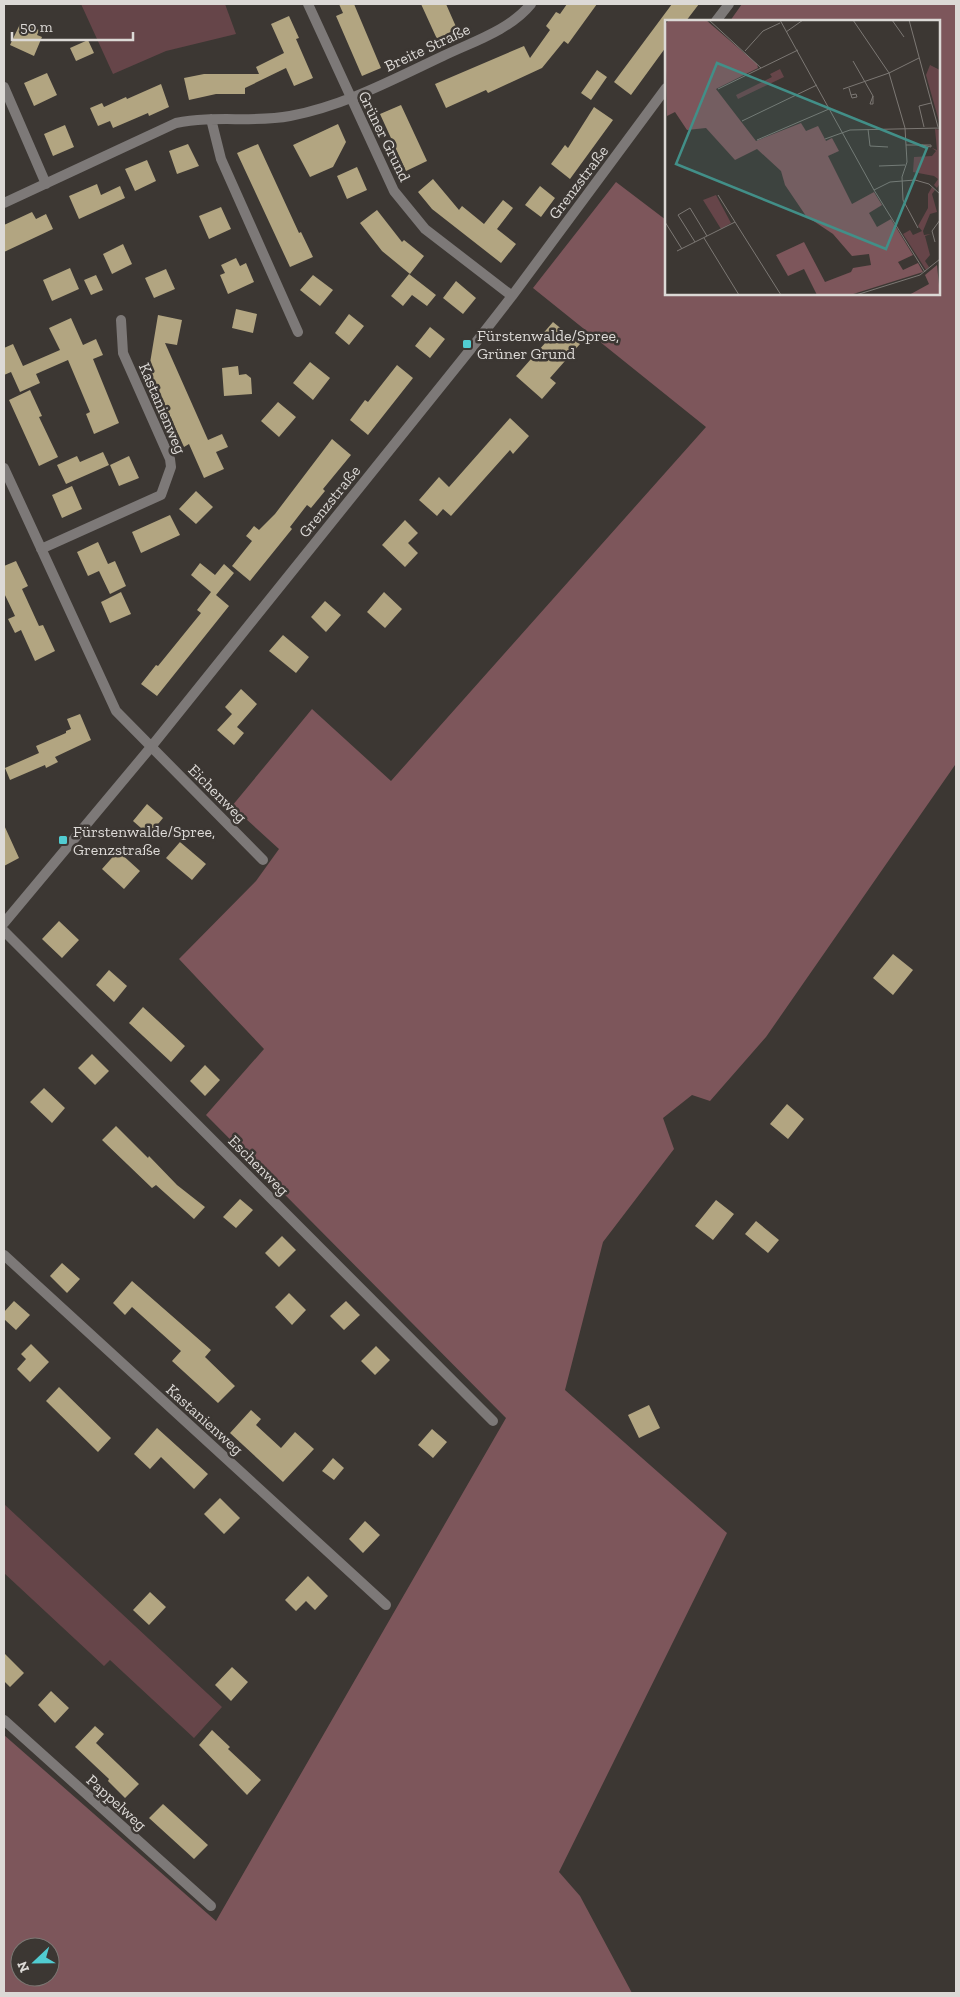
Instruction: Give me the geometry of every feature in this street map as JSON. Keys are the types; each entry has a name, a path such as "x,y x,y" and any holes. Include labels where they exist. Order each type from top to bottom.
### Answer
{"street":[{"name":"Grüner Grund","path":"308,4 350,99 394,191 425,229 512,296"},
{"name":"Breite Straße","path":"4,203 176,124 197,119 288,117 320,110 350,99 502,28 530,4"},
{"path":"717,20 729,4"},
{"path":"4,87 46,184"},
{"name":"Grenzstraße","path":"4,923 151,747 512,296 665,89"},
{"path":"211,119 221,159 298,332"},
{"name":"Kastanienweg","path":"41,549 162,495 169,474 170,459 123,353 121,320"},
{"path":"4,468 116,711 151,747"},
{"name":"Eichenweg","path":"151,747 263,860"},
{"name":"Eschenweg","path":"4,931 493,1421"},
{"name":"Kastanienweg","path":"4,1255 386,1605"},
{"name":"Pappelweg","path":"4,1720 211,1906"}],"shaded area":[{"path":"81,4 225,4 236,34 166,51 113,74"},
{"path":"742,4 956,4 955,765 766,1037 710,1101 692,1095 663,1118 674,1149 603,1242 565,1390 727,1533 559,1872 580,1896 632,1993 4,1993 4,1735 216,1921 506,1418 206,1115 264,1049 179,959 256,881 279,849 232,806 312,709 391,781 706,427 533,288 616,182 665,219 665,295 940,295 940,20 731,20"},
{"path":"4,1504 222,1707 194,1738 110,1660 104,1666 4,1573"}],"building":[{"path":"339,4 354,4 381,68 362,76 336,16 343,13"},
{"path":"421,4 446,4 457,29 437,39"},
{"path":"567,4 597,4 568,44 564,41 542,68 488,93 486,90 446,108 435,84 524,46 530,58 550,30 546,26 556,12 560,14"},
{"path":"672,4 699,4 687,20 665,20 665,48 631,95 614,82"},
{"path":"289,16 299,38 296,39 313,78 294,86 286,68 245,88 245,94 216,94 189,100 184,78 204,74 259,74 256,67 284,53 271,24"},
{"path":"21,22 39,30 37,35 42,37 34,56 10,45"},
{"path":"88,40 94,53 76,61 70,48"},
{"path":"597,70 607,77 591,100 581,93"},
{"path":"47,73 57,95 34,106 24,83"},
{"path":"161,84 169,107 149,116 148,113 113,128 110,121 98,126 90,108 102,103 104,107"},
{"path":"401,105 427,161 406,171 380,114"},
{"path":"594,107 613,120 570,179 551,164 565,145 568,148"},
{"path":"338,124 346,142 333,167 310,177 293,145"},
{"path":"65,125 74,147 53,156 44,134"},
{"path":"188,144 199,166 177,174 169,151"},
{"path":"258,144 299,233 301,232 313,257 290,267 237,153"},
{"path":"147,160 156,181 135,191 125,169"},
{"path":"357,167 367,190 347,199 337,176"},
{"path":"433,179 459,210 462,206 484,224 503,200 513,208 497,229 516,244 501,263 432,209 418,192"},
{"path":"97,184 101,195 120,186 125,198 79,219 69,196"},
{"path":"540,186 555,198 541,217 525,205"},
{"path":"221,207 231,229 209,239 199,216"},
{"path":"377,210 402,242 404,240 424,256 410,274 382,251 360,223"},
{"path":"32,212 36,219 46,214 53,229 4,252 4,225"},
{"path":"123,244 132,264 112,274 103,254"},
{"path":"236,258 240,266 246,263 254,282 228,294 220,275 225,273 221,265"},
{"path":"70,268 79,289 52,301 43,280"},
{"path":"166,269 175,289 154,298 145,278"},
{"path":"409,274 436,295 427,306 412,295 403,306 391,296"},
{"path":"96,275 103,290 91,295 84,280"},
{"path":"313,275 333,290 320,306 300,290"},
{"path":"456,281 476,298 463,314 443,298"},
{"path":"236,309 257,314 253,333 232,328"},
{"path":"349,314 364,326 349,345 335,333"},
{"path":"158,315 182,320 177,345 165,343 208,440 222,434 228,447 216,452 224,469 204,478 189,444 184,447 149,369"},
{"path":"71,318 83,345 96,339 103,355 93,359 119,423 94,434 86,414 90,412 68,360 36,374 40,383 20,392 11,372 4,375 4,348 13,344 23,366 60,350 49,328"},
{"path":"553,322 580,344 550,378 556,383 542,399 516,376 546,342 540,337"},
{"path":"430,327 445,339 430,358 415,346"},
{"path":"310,362 330,378 313,400 293,383"},
{"path":"397,365 413,378 368,435 350,420 365,400 368,402"},
{"path":"238,366 239,375 246,374 251,378 252,394 224,396 222,368"},
{"path":"30,390 42,416 39,417 58,457 39,466 9,400"},
{"path":"278,402 296,417 279,437 261,421"},
{"path":"510,418 529,436 513,454 510,450 451,516 443,509 437,516 419,500 439,477 449,487"},
{"path":"332,439 351,455 323,489 325,491 311,508 307,505 290,527 292,529 250,581 232,566 252,541 246,536 254,526 259,530 275,514"},
{"path":"103,452 109,465 66,484 57,465 77,456 80,462"},
{"path":"129,456 139,478 119,486 110,465"},
{"path":"72,486 82,509 62,518 52,495"},
{"path":"196,491 213,507 196,524 179,509"},
{"path":"170,515 180,535 141,553 132,532"},
{"path":"405,520 418,533 408,543 418,553 405,567 382,545"},
{"path":"98,542 108,564 115,561 126,586 110,594 99,571 88,576 77,552"},
{"path":"16,561 28,586 22,589 39,626 43,625 55,651 35,661 21,630 15,633 8,619 15,616 4,593 4,566"},
{"path":"200,563 215,575 224,564 234,573 216,595 229,606 157,696 141,684 201,613 197,610 211,592 191,575"},
{"path":"121,592 131,614 110,623 101,602"},
{"path":"384,592 402,609 385,628 367,612"},
{"path":"325,601 341,615 326,632 311,617"},
{"path":"283,635 309,657 296,673 269,651"},
{"path":"241,689 257,704 237,727 244,733 234,745 217,730 232,714 225,707"},
{"path":"80,714 91,740 55,757 58,762 46,768 45,765 10,780 5,768 39,753 36,746 66,733 66,731 71,729 67,719"},
{"path":"147,804 163,818 149,835 133,821"},
{"path":"4,825 19,858 4,866"},
{"path":"180,842 206,864 192,880 166,858"},
{"path":"118,851 140,871 124,889 102,869"},
{"path":"59,921 79,940 62,958 42,939"},
{"path":"893,954 913,970 893,995 873,978"},
{"path":"109,970 127,986 114,1002 96,985"},
{"path":"143,1007 185,1046 171,1062 129,1023"},
{"path":"92,1054 109,1071 95,1085 78,1068"},
{"path":"205,1065 220,1080 205,1096 190,1081"},
{"path":"44,1088 65,1108 52,1123 30,1102"},
{"path":"787,1104 804,1119 788,1139 770,1124"},
{"path":"116,1126 177,1185 205,1207 194,1219 156,1185 152,1188 102,1140"},
{"path":"240,1199 253,1210 236,1228 223,1217"},
{"path":"716,1200 734,1214 713,1240 695,1226"},
{"path":"756,1221 779,1240 768,1253 745,1234"},
{"path":"282,1236 296,1250 279,1267 265,1253"},
{"path":"62,1263 80,1279 67,1293 50,1276"},
{"path":"132,1281 211,1350 205,1357 235,1386 218,1403 172,1361 181,1351 132,1307 125,1315 113,1303"},
{"path":"289,1293 306,1310 292,1325 275,1307"},
{"path":"14,1301 30,1315 16,1330 4,1319 4,1312"},
{"path":"346,1301 360,1315 344,1330 330,1316"},
{"path":"31,1344 49,1362 30,1382 17,1369 26,1359 21,1354"},
{"path":"376,1346 390,1360 375,1375 361,1361"},
{"path":"59,1387 111,1438 98,1452 46,1401"},
{"path":"649,1405 660,1428 639,1438 628,1415"},
{"path":"251,1410 261,1419 256,1425 281,1448 295,1432 314,1449 283,1482 230,1433"},
{"path":"157,1428 208,1474 194,1489 161,1457 150,1469 134,1454"},
{"path":"432,1429 447,1442 433,1458 418,1445"},
{"path":"333,1458 344,1468 334,1480 322,1471"},
{"path":"220,1498 240,1518 224,1534 204,1514"},
{"path":"365,1521 380,1535 363,1553 349,1539"},
{"path":"308,1576 328,1596 315,1610 306,1601 296,1611 285,1600"},
{"path":"150,1592 166,1607 149,1625 133,1610"},
{"path":"4,1653 24,1673 10,1687 4,1681"},
{"path":"232,1667 248,1682 231,1701 215,1685"},
{"path":"51,1691 69,1708 55,1723 38,1705"},
{"path":"95,1726 104,1734 96,1743 139,1784 125,1798 108,1781 109,1779 75,1747"},
{"path":"212,1730 230,1747 228,1749 261,1780 247,1795 199,1745"},
{"path":"163,1804 208,1845 194,1859 149,1818"}],"place":[{"name":"Fürstenwalde/Spree, Grüner Grund","path":"467,344"},
{"name":"Fürstenwalde/Spree, Grenzstraße","path":"63,840"}]}
